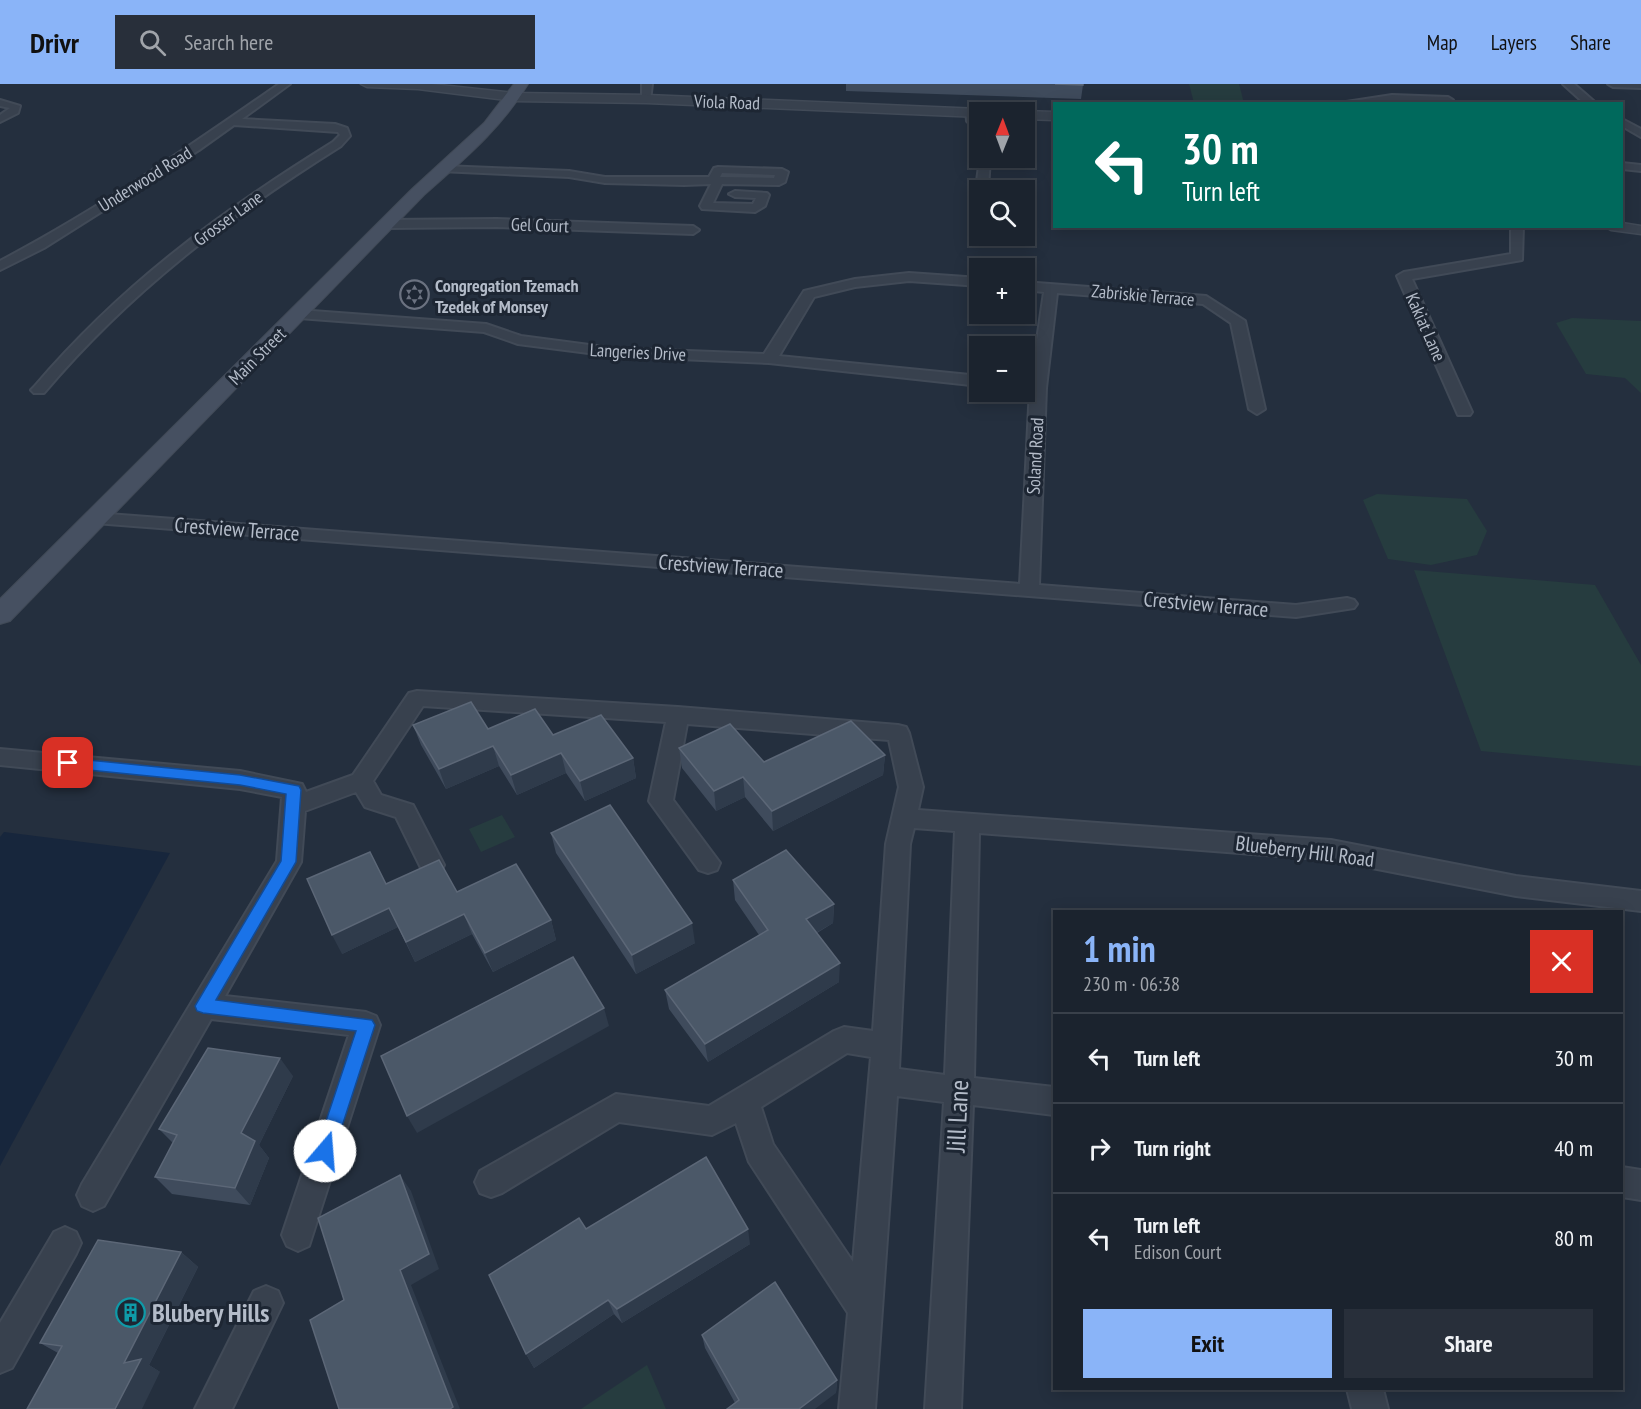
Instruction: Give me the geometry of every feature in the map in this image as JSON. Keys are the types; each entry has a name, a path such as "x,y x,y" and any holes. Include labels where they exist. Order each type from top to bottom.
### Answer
{"main road":[{"name":"Main Street","path":"0,615 444,169 518,90"}],"street":[{"name":"Underwood Road","path":"0,266 40,245 235,122 285,84"},
{"name":"Viola Road","path":"367,84 969,113"},
{"path":"646,84 647,99"},
{"path":"1568,84 1590,102"},
{"path":"1613,84 1641,85"},
{"path":"1439,92 1450,102"},
{"path":"1356,102 1392,98 1450,102"},
{"path":"0,103 15,106 14,111 0,119"},
{"path":"1035,115 1053,116"},
{"name":"Grosser Lane","path":"39,390 60,364 134,291 253,198 337,144 345,136 343,130 335,127 235,122"},
{"path":"1623,123 1641,134"},
{"path":"1623,166 1641,168"},
{"path":"444,169 569,174 604,180 684,182 716,180 779,182 782,172 718,170 716,180 712,193"},
{"name":"Gel Court","path":"388,224 496,223 693,230"},
{"name":"Kakiat Lane","path":"1464,412 1404,276 1517,257 1517,228"},
{"path":"1623,228 1641,230"},
{"path":"769,359 809,294 855,282 909,277 969,281"},
{"name":"Zabriskie Terrace","path":"1035,287 1206,300 1238,321 1257,409"},
{"name":"Soland Road","path":"1035,367 1051,288"},
{"name":"Langeries Drive","path":"299,314 486,328 518,340 562,347 769,359 969,380"},
{"name":"Soland Road","path":"1029,589 1031,402"},
{"name":"Crestview Terrace","path":"96,518 1296,611 1347,604"},
{"path":"2,760 240,780 294,798 361,781 417,698 678,715 898,733 911,788 898,844 884,1081 857,1409"},
{"path":"678,715 661,801 708,863"},
{"path":"361,781 373,801 405,811 432,865"},
{"path":"93,1195 289,862 294,798"},
{"name":"Blueberry Hill Road","path":"904,818 1331,850 1516,886 1641,901"},
{"name":"Jill Lane","path":"943,1409 959,1090 967,822"},
{"path":"203,1006 366,1025 298,1235"},
{"path":"491,1182 616,1108 712,1121 844,1040 886,1046"},
{"path":"884,1081 1053,1101"},
{"path":"744,1102 760,1152 864,1307"},
{"path":"1623,1182 1641,1185"},
{"path":"0,1356 65,1243"},
{"path":"213,1409 266,1303"},
{"path":"1365,1390 1370,1409"}],"green space":[{"path":"1189,84 1239,84 1244,102 1194,102"},
{"path":"1572,318 1641,321 1641,393 1625,378 1586,374 1556,323"},
{"path":"1377,494 1467,499 1487,531 1477,555 1431,565 1388,559 1363,500"},
{"path":"1414,570 1595,585 1641,665 1641,766 1481,751"},
{"path":"502,815 515,837 481,852 469,829"},
{"path":"647,1365 666,1409 581,1409"}],"water":[{"path":"4,832 170,853 0,1166 0,837"}],"building":[{"path":"471,702 488,729 535,709 553,735 601,715 633,758 580,781 561,753 511,775 493,746 439,769 413,725"},
{"path":"851,721 885,755 772,811 743,777 714,791 679,748 730,724 764,762"},
{"path":"610,805 692,923 632,955 551,833"},
{"path":"786,850 834,904 806,919 840,963 705,1044 665,990 768,930 733,880"},
{"path":"370,852 386,884 439,860 457,892 516,864 551,920 485,953 464,914 406,942 389,908 332,935 307,879"},
{"path":"573,957 604,1008 407,1116 381,1056"},
{"path":"208,1048 280,1058 241,1133 255,1141 235,1188 155,1177 177,1135 159,1129"},
{"path":"706,1157 748,1229 617,1309 608,1300 526,1354 489,1275 579,1218 586,1229"},
{"path":"400,1175 429,1254 400,1270 453,1407 450,1409 339,1409 310,1320 344,1300 318,1218"},
{"name":"Blubery Hills","path":"98,1240 181,1252 124,1363 141,1359 115,1409 27,1409 62,1346 40,1343"},
{"path":"775,1282 837,1380 799,1409 727,1409 739,1400 702,1335"}],"place":[{"name":"Congregation Tzemach Tzedek of Monsey","path":"414,295"},
{"name":"Blubery Hills","path":"131,1312"}],"route":[{"path":"68,763 240,780 294,790 289,862 203,1006 366,1025 325,1151"}]}
